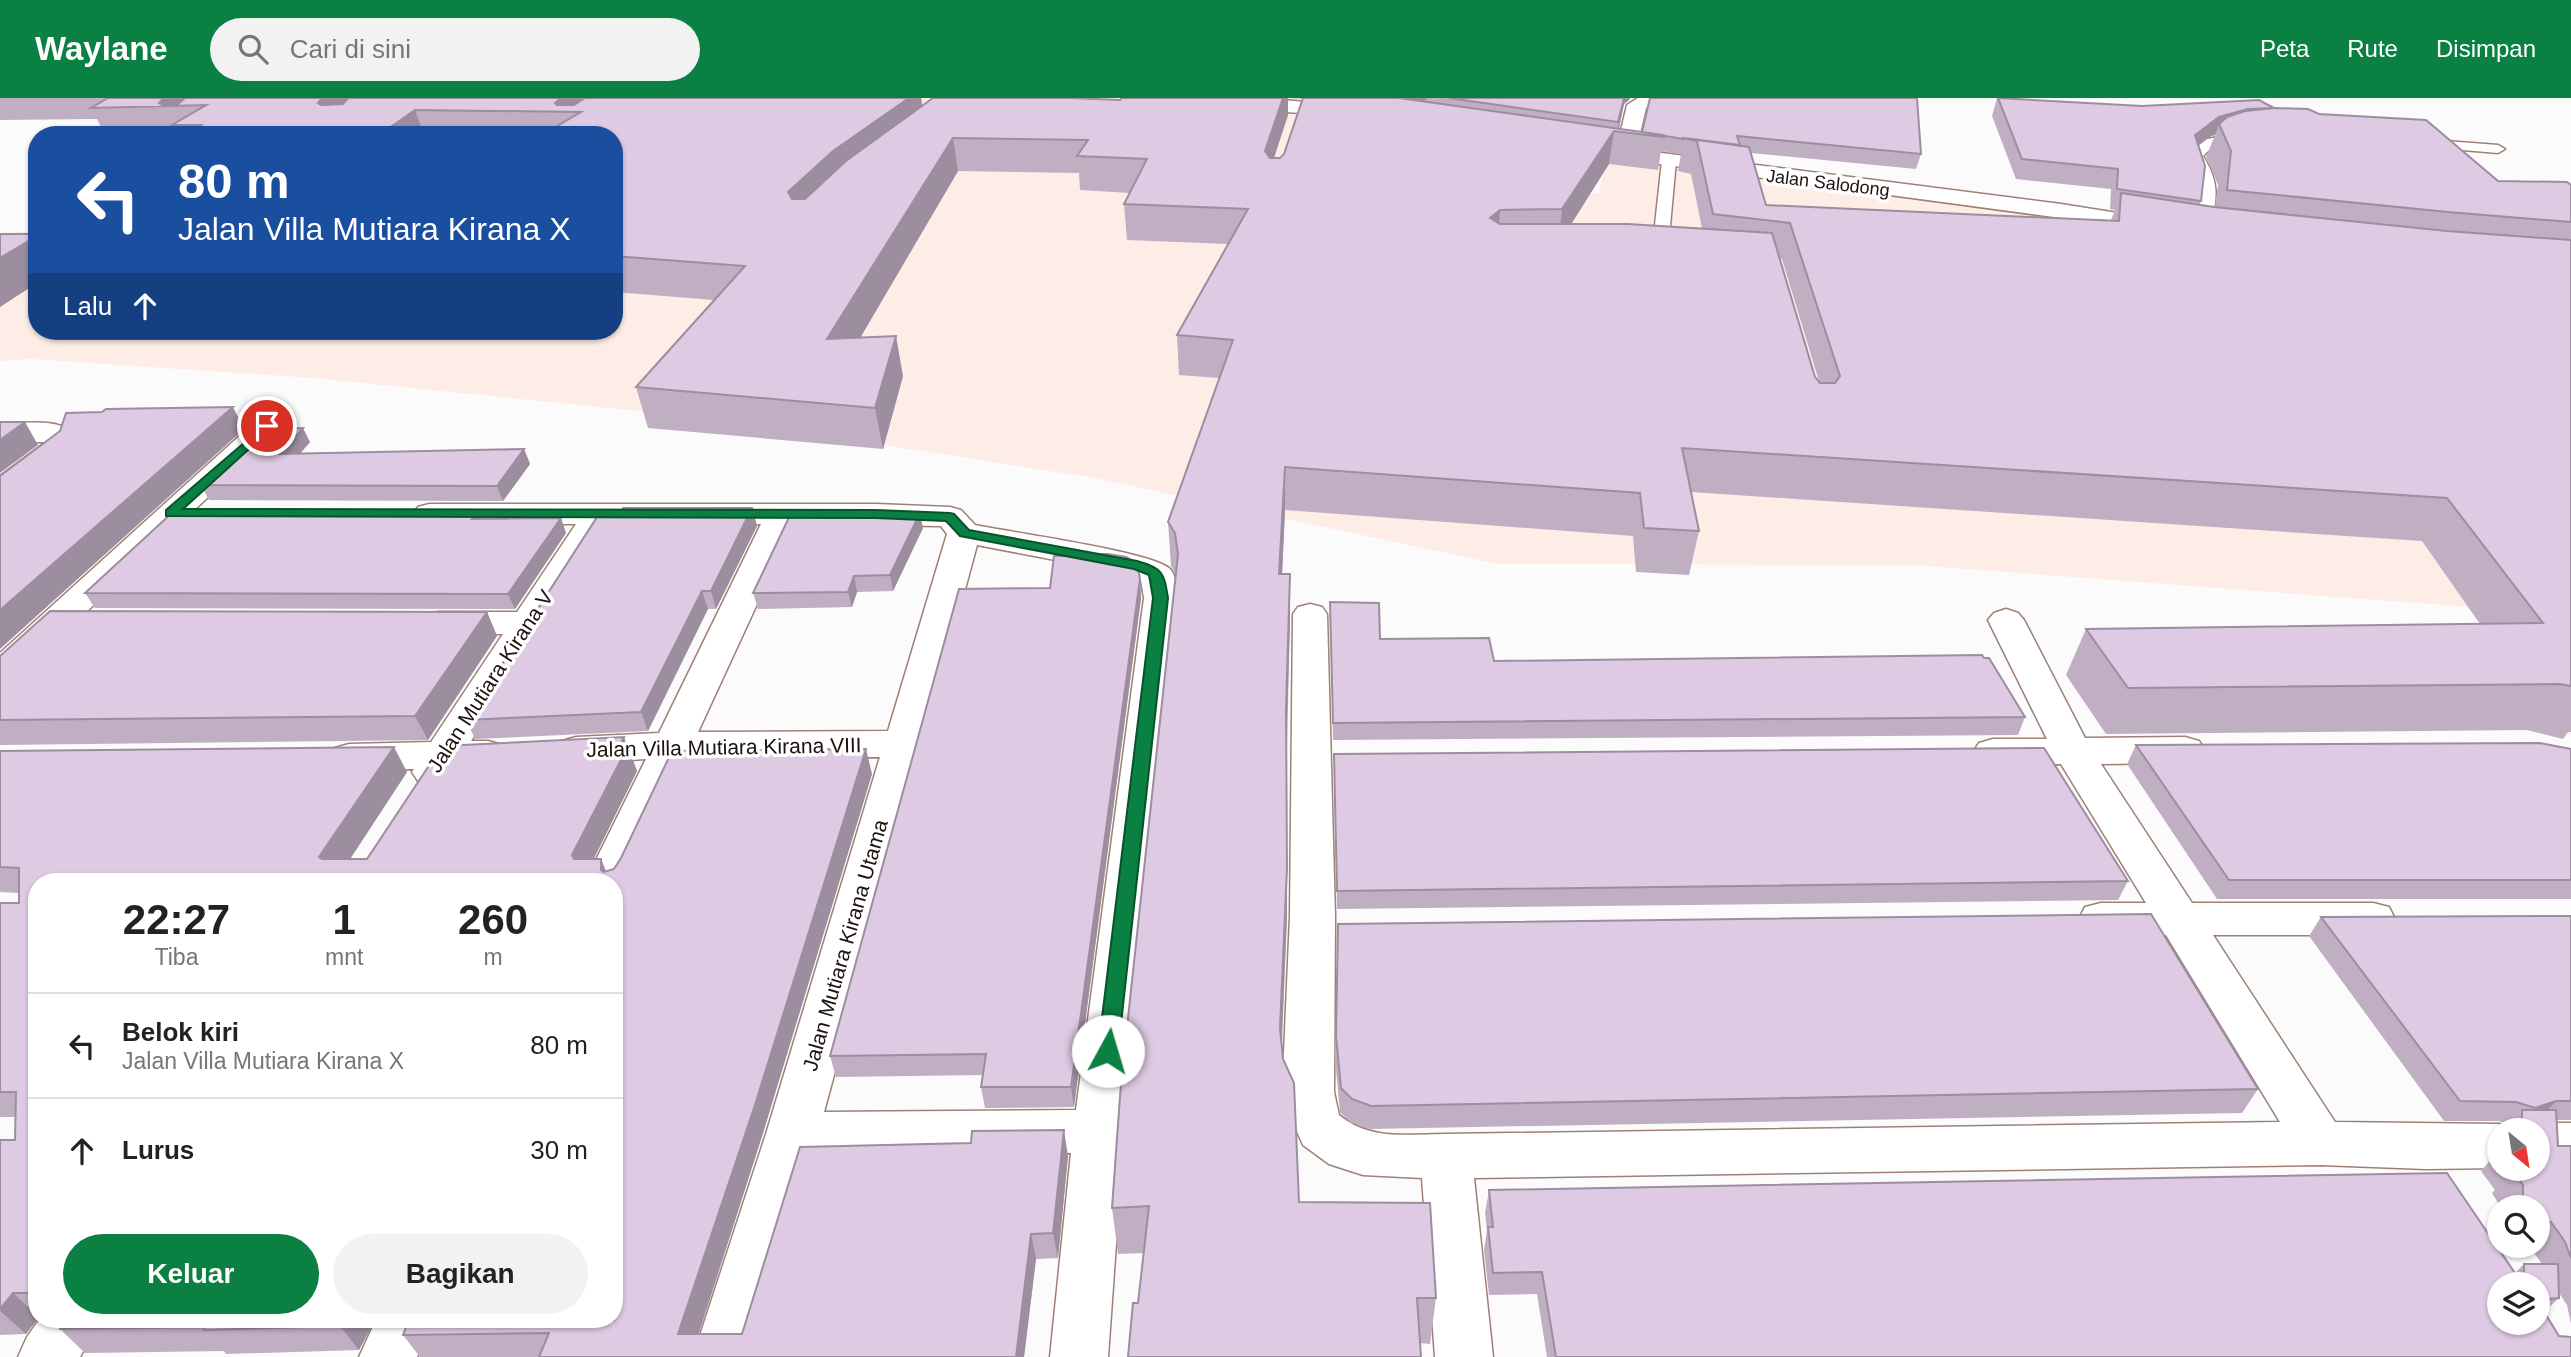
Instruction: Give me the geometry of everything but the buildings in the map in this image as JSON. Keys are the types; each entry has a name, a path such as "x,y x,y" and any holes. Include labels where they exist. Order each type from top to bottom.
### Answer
{"street":[{"path":"1086,98 1193,102"},
{"path":"1625,155 1637,105 1650,100 1673,98"},
{"path":"1220,103 1298,113 1366,117"},
{"name":"Jalan Salodong","path":"1587,149 2062,211 2227,236"},
{"path":"0,673 267,426"},
{"path":"0,433 54,433 62,437 61,445 0,491"},
{"path":"171,513 212,513"},
{"path":"405,514 876,514 950,517 964,533 1145,568 1157,575 1160,598 1099,1131 1079,1357"},
{"name":"Jalan Mutiara Kirana V","path":"412,802 598,514"},
{"path":"611,873 782,514"},
{"name":"Jalan Mutiara Kirana Utama","path":"722,1357 792,1134 964,533"},
{"path":"1310,614 1330,755 1335,929 1309,1100 1320,1130 1345,1149 1364,1154 1446,1156 2321,1143 2487,1146"},
{"path":"2006,620 2073,752 2321,1143"},
{"path":"54,621 110,622"},
{"path":"402,623 527,623"},
{"name":"Jalan Villa Mutiara Kirana VIII","path":"318,757 442,756 670,745 902,744"},
{"path":"1962,752 2224,750"},
{"path":"2068,919 2410,919"},
{"path":"792,1134 1099,1131"},
{"path":"2550,1145 2571,1145"},
{"path":"2426,1147 2458,1193"},
{"path":"1446,1156 1464,1357"},
{"path":"47,1357 67,1328"},
{"path":"388,1357 401,1328"}],"lane":[{"path":"2200,233 2211,192 2209,175 2196,156 2208,143 2259,134"},
{"path":"2404,142 2498,149"},
{"path":"1670,161 1653,252 1685,254"}],"shaded area":[{"path":"587,98 989,98 1349,118 1501,193 1599,193 1607,156 2273,248 2571,275 2571,734 2566,734 2469,607 1913,565 1498,564 1094,478 717,419 313,378 31,359 0,361 0,233 28,231 28,340 623,340 623,126 607,126"}],"route":[{"path":"267,426 171,513 876,514 950,517 964,533 1137,565 1154,572 1159,583 1160,598 1108,1051"}]}
